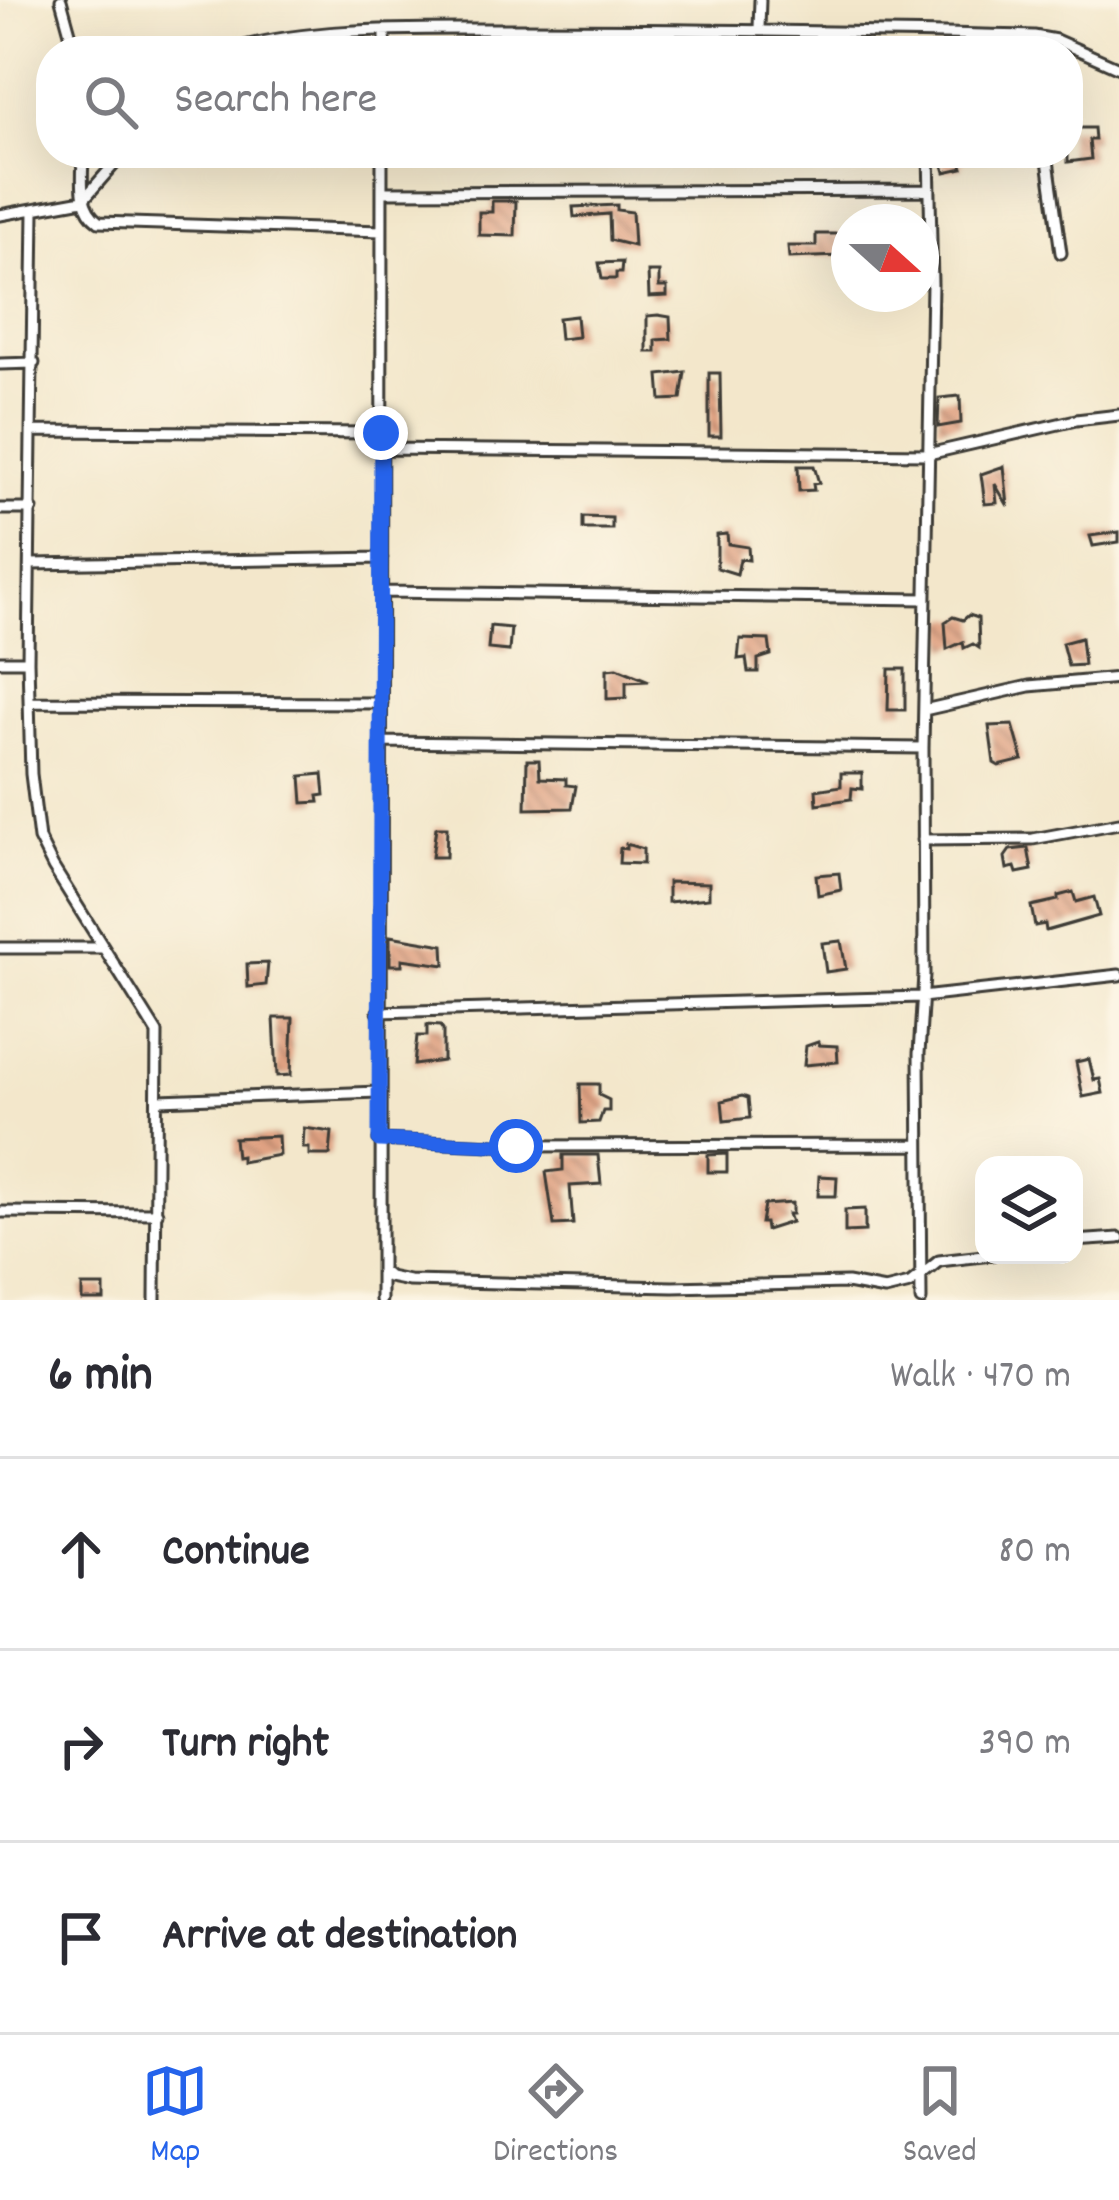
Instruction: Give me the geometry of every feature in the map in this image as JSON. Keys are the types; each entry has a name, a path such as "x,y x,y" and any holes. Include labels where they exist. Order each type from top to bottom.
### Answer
{"street":[{"path":"61,0 71,36"},
{"path":"759,28 760,0"},
{"path":"326,36 386,30 759,28 1038,36"},
{"path":"386,30 386,36"},
{"path":"1083,52 1119,68"},
{"path":"83,168 88,214 106,223 381,231"},
{"path":"0,215 83,200 111,168"},
{"path":"381,1300 382,168"},
{"path":"921,1300 929,168"},
{"path":"1049,168 1061,254"},
{"path":"382,193 930,190"},
{"path":"34,211 28,661 33,811 39,839 103,948 154,1022 159,1043 155,1300"},
{"path":"0,364 34,363"},
{"path":"381,449 928,454 1076,420 1119,415"},
{"path":"34,431 381,433"},
{"path":"0,509 32,509"},
{"path":"31,564 382,558"},
{"path":"382,592 926,599"},
{"path":"0,662 28,661"},
{"path":"924,710 1029,686 1119,678"},
{"path":"29,702 382,703"},
{"path":"381,742 923,748"},
{"path":"923,840 1034,839 1119,823"},
{"path":"0,948 103,948"},
{"path":"378,1012 922,997 1119,975"},
{"path":"159,1100 379,1092"},
{"path":"379,1140 516,1146 919,1145"},
{"path":"0,1212 157,1213"},
{"path":"1083,1240 1119,1238"},
{"path":"380,1270 409,1281 847,1283 896,1290 939,1261 975,1257"},
{"path":"779,1284 779,1300"}],"building":[{"path":"1083,128 1094,128 1095,140 1089,140 1091,159 1083,160"},
{"path":"492,201 516,201 515,236 479,235 479,212 492,212"},
{"path":"617,205 617,210 632,212 634,246 610,240 609,214 574,217 573,207"},
{"path":"816,234 831,234 831,256 789,258 788,246 816,246"},
{"path":"622,262 616,279 602,279 599,263"},
{"path":"648,272 659,272 659,287 667,287 667,296 649,297"},
{"path":"576,316 578,337 560,339 558,318"},
{"path":"647,316 670,317 671,339 656,340 656,352 647,352"},
{"path":"685,372 681,399 661,400 659,375"},
{"path":"709,373 720,373 721,436 709,436"},
{"path":"960,396 961,423 938,427 939,398"},
{"path":"798,466 814,466 819,483 813,484 814,490 799,491"},
{"path":"1004,466 1008,506 995,484 997,503 985,504 981,474"},
{"path":"583,517 612,518 612,529 583,529"},
{"path":"1119,532 1119,542 1093,546 1090,536"},
{"path":"727,534 728,544 748,547 749,560 740,559 737,574 717,568 717,535"},
{"path":"969,615 978,618 979,648 973,644 964,648 963,642 947,649 945,622"},
{"path":"490,626 511,628 509,651 488,649"},
{"path":"1081,638 1084,665 1068,666 1062,643"},
{"path":"740,639 769,640 771,655 758,659 758,672 748,672 746,658 738,659"},
{"path":"617,668 649,681 626,682 626,698 607,699 607,669"},
{"path":"889,669 905,669 905,710 888,710"},
{"path":"1013,725 1023,760 999,766 994,763 989,726"},
{"path":"527,760 539,760 540,778 566,779 566,785 576,786 572,808 526,809"},
{"path":"841,773 862,773 862,789 852,788 851,799 817,804 816,790 841,786"},
{"path":"323,774 325,795 318,796 319,802 303,803 301,776"},
{"path":"436,827 447,827 446,857 432,857"},
{"path":"626,844 643,849 643,864 619,863 620,848 626,849"},
{"path":"1028,848 1032,870 1007,869 1005,857 1010,850"},
{"path":"839,873 841,890 818,895 816,875"},
{"path":"668,882 709,883 709,898 668,902"},
{"path":"1073,892 1076,902 1094,897 1099,916 1046,931 1045,924 1035,926 1031,906"},
{"path":"390,936 444,945 445,965 402,959 402,965 390,965"},
{"path":"841,941 846,969 826,972 822,943"},
{"path":"268,963 266,985 248,987 247,964"},
{"path":"274,1018 293,1018 291,1075 277,1076"},
{"path":"427,1025 443,1030 443,1061 414,1065 417,1036 427,1036"},
{"path":"818,1042 837,1046 838,1062 804,1065 806,1046"},
{"path":"1089,1059 1103,1093 1083,1097 1076,1062"},
{"path":"580,1084 599,1084 599,1095 609,1100 609,1111 603,1111 599,1122 581,1123"},
{"path":"748,1098 750,1118 724,1121 722,1101"},
{"path":"304,1128 332,1132 330,1155 309,1155 309,1148 303,1148"},
{"path":"278,1136 279,1155 241,1162 241,1156 236,1157 234,1138"},
{"path":"727,1154 727,1172 708,1172 708,1155"},
{"path":"563,1155 598,1155 601,1184 570,1186 573,1224 554,1225 546,1172 563,1170"},
{"path":"819,1176 837,1177 836,1196 818,1196"},
{"path":"792,1203 791,1222 766,1230 761,1223 764,1205"},
{"path":"865,1209 865,1231 845,1232 845,1210"},
{"path":"82,1286 104,1286 104,1300 82,1300"}],"route":[{"path":"381,433 379,1140 516,1146"}]}
